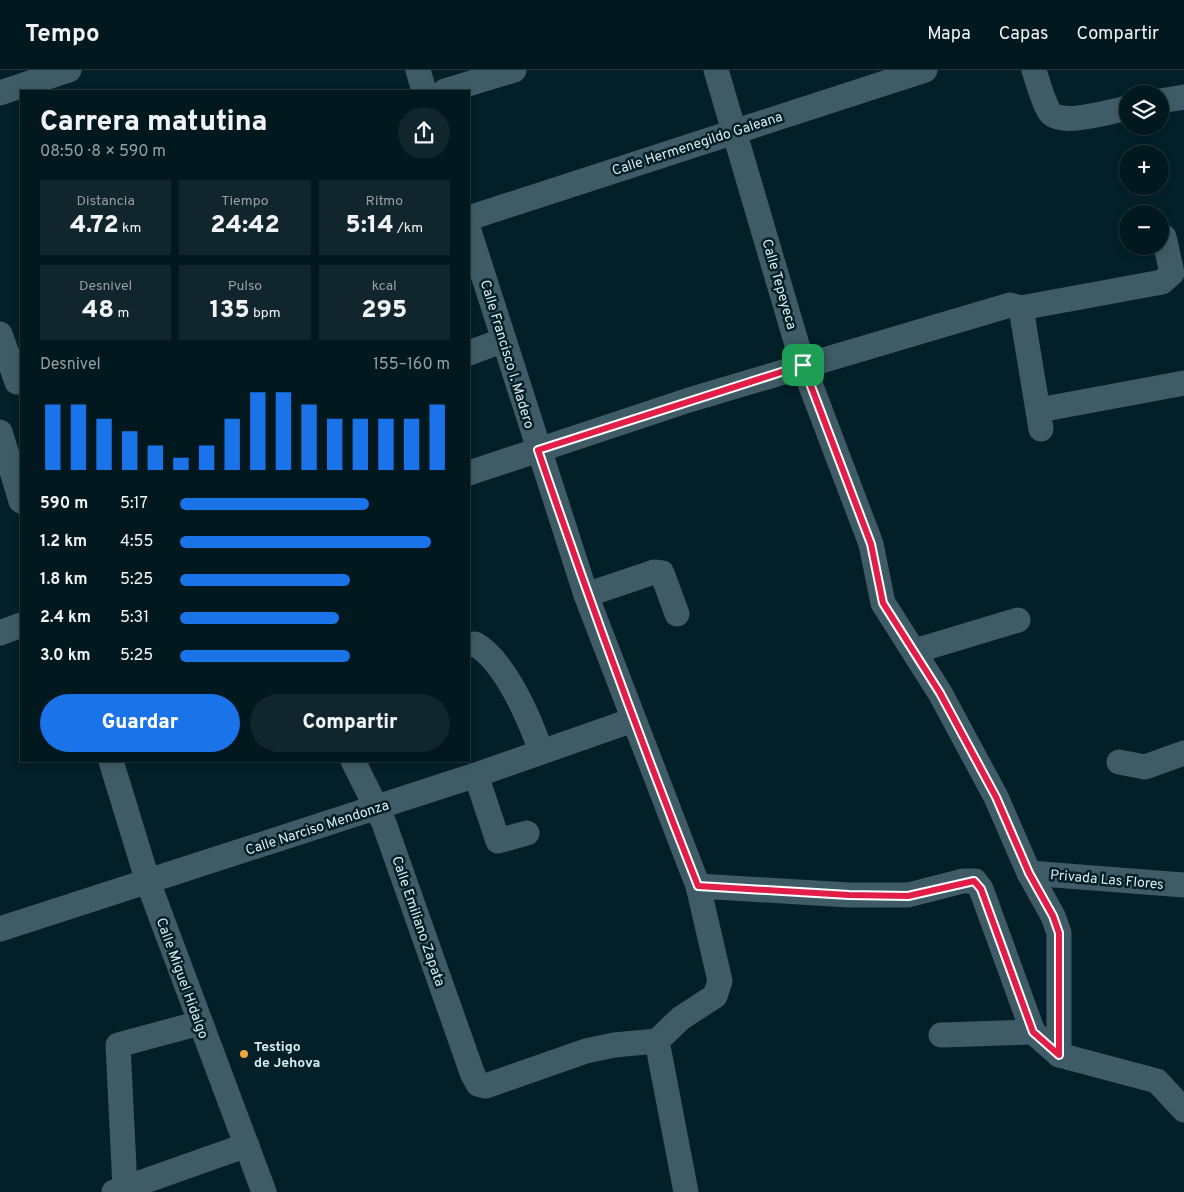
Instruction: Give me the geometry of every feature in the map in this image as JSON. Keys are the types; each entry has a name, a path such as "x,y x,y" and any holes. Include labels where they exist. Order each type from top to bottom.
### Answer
{"street":[{"path":"0,93 69,70"},
{"path":"418,70 424,90"},
{"path":"448,90 514,70"},
{"name":"Calle Tepeyeca","path":"716,70 736,130 803,365 871,544 883,603 940,693 996,797 1029,873 1053,916 1059,933 1059,1055"},
{"path":"1034,70 1049,112 1058,118 1072,119 1119,110"},
{"name":"Calle Hermenegildo Galeana","path":"470,218 736,130 867,78 918,71"},
{"path":"1169,100 1184,97"},
{"name":"Calle Francisco I. Madero","path":"470,239 473,262 504,340 586,595 698,886 720,981 719,988 715,996 681,1018 657,1041"},
{"path":"470,473 803,365 1016,307 1162,282 1172,273 1168,255"},
{"path":"1016,307 1040,419 1184,383"},
{"path":"0,334 13,386"},
{"path":"470,352 504,340"},
{"path":"0,432 12,492"},
{"path":"586,595 654,572 662,572 676,614"},
{"path":"915,651 1018,620"},
{"path":"0,633 20,625"},
{"path":"470,645 475,644 485,650 516,692 534,729 541,752"},
{"name":"Calle Narciso Mendonza","path":"0,929 476,775 633,720"},
{"path":"1119,762 1146,767 1184,753"},
{"name":"Calle Miguel Hidalgo","path":"111,762 148,882 264,1192"},
{"name":"Calle Emiliano Zapata","path":"353,762 384,823 478,1084 486,1086 586,1051 614,1045 657,1041"},
{"path":"476,775 498,841 528,833"},
{"name":"Privada Las Flores","path":"1029,873 1184,886"},
{"path":"698,886 849,895 908,896 974,881 981,889 1033,1032 1059,1055 1156,1081 1184,1110"},
{"path":"200,1023 118,1044 120,1190 247,1145"},
{"path":"940,1036 1033,1032"},
{"path":"657,1041 686,1192"}],"place":[{"name":"Testigo de Jehova","path":"244,1054"}],"route":[{"path":"803,365 863,520 876,562 883,603 940,693 996,797 1029,873 1053,916 1059,933 1059,1055 1033,1032 981,889 974,881 908,896 849,895 698,886 586,595 538,450 803,365"}]}
